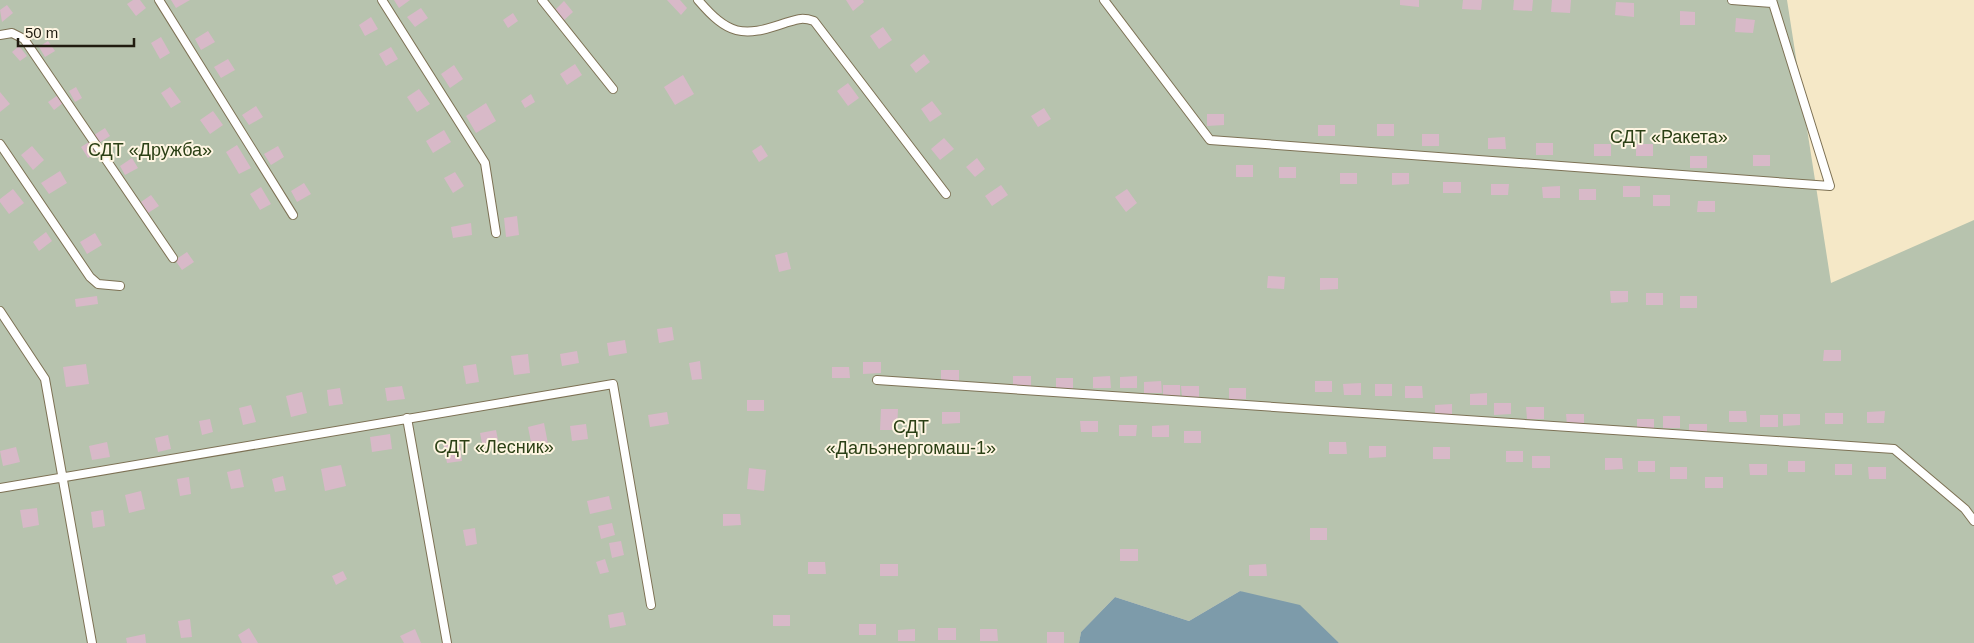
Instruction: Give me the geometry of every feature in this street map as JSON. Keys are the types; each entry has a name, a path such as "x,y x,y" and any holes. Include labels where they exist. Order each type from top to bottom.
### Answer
{"lane":[{"path":"158,0 293,215"},
{"path":"382,0 484,163 496,233"},
{"path":"542,0 613,89"},
{"path":"698,0 716,21 735,32 757,31 801,17 814,21 946,194"},
{"path":"1104,0 1210,140 1830,186 1772,2 1732,0"},
{"path":"0,35 12,33 24,39 173,258"},
{"path":"0,144 90,277 98,284 120,286"},
{"path":"0,311 45,379 92,643"},
{"path":"877,380 1894,450 1965,509 1974,520"},
{"path":"0,488 613,384 652,606"},
{"path":"407,418 447,643"}],"green space":[{"path":"0,0 1787,0 1831,283 1974,220 1974,643 1339,643 1240,591 1189,621 1115,597 1081,632 1079,643 0,643"}],"water":[{"path":"1240,591 1300,605 1339,643 1079,643 1081,632 1115,597 1189,621"}],"building":[{"path":"133,0 140,0 146,8 136,16 127,4"},
{"path":"171,0 190,0 176,8"},
{"path":"394,0 410,0 399,8"},
{"path":"667,0 680,0 687,8 681,15"},
{"path":"846,0 863,0 864,2 853,11"},
{"path":"1400,0 1419,0 1419,7 1400,5"},
{"path":"1463,0 1482,0 1481,10 1462,9"},
{"path":"1514,0 1533,0 1532,11 1513,10"},
{"path":"1552,0 1571,0 1570,13 1551,12"},
{"path":"564,1 573,12 562,22 553,12"},
{"path":"1616,2 1634,3 1634,17 1615,15"},
{"path":"7,5 13,13 2,22 0,10"},
{"path":"421,8 428,18 415,27 407,17"},
{"path":"1680,11 1695,12 1695,25 1680,25"},
{"path":"513,13 518,21 508,28 503,20"},
{"path":"371,17 378,29 365,36 359,25"},
{"path":"1736,18 1755,20 1753,33 1735,32"},
{"path":"883,27 892,40 879,49 870,36"},
{"path":"208,31 215,42 201,50 195,39"},
{"path":"161,37 170,53 160,59 151,43"},
{"path":"48,41 55,51 45,57 39,47"},
{"path":"19,46 27,56 20,61 12,52"},
{"path":"391,47 398,59 386,66 379,54"},
{"path":"924,54 930,62 916,73 910,65"},
{"path":"228,59 235,70 221,78 214,67"},
{"path":"575,64 582,75 567,85 560,74"},
{"path":"454,65 463,79 450,88 441,74"},
{"path":"683,75 694,94 675,105 664,87"},
{"path":"848,83 859,98 848,106 837,91"},
{"path":"76,87 82,98 75,102 69,91"},
{"path":"170,87 181,102 171,108 161,93"},
{"path":"419,89 430,104 417,112 407,97"},
{"path":"0,92 10,104 0,112"},
{"path":"531,94 535,102 525,108 521,101"},
{"path":"58,95 63,103 54,110 48,102"},
{"path":"932,101 942,114 930,122 921,109"},
{"path":"486,103 496,121 476,133 466,116"},
{"path":"256,106 263,117 249,125 242,115"},
{"path":"1044,108 1051,119 1038,127 1031,116"},
{"path":"213,111 223,125 210,134 200,120"},
{"path":"1207,114 1224,114 1224,125 1207,126"},
{"path":"1377,124 1394,124 1394,136 1377,136"},
{"path":"1318,125 1335,125 1335,136 1318,136"},
{"path":"105,128 110,136 99,143 94,135"},
{"path":"444,130 451,142 433,153 426,141"},
{"path":"1422,134 1439,134 1439,146 1422,146"},
{"path":"1505,137 1506,149 1488,149 1488,138"},
{"path":"944,138 954,149 940,160 931,149"},
{"path":"89,142 96,153 88,158 81,147"},
{"path":"1536,143 1553,143 1553,155 1536,155"},
{"path":"1594,144 1611,144 1611,156 1594,156"},
{"path":"1636,144 1653,144 1653,156 1636,156"},
{"path":"237,145 251,168 239,174 226,152"},
{"path":"761,145 768,156 759,162 752,151"},
{"path":"32,146 44,160 33,170 21,155"},
{"path":"278,146 284,157 271,165 264,154"},
{"path":"1753,155 1770,155 1770,166 1753,166"},
{"path":"1690,156 1707,156 1707,168 1690,168"},
{"path":"132,158 138,168 125,175 120,166"},
{"path":"977,158 985,169 975,177 966,167"},
{"path":"1236,165 1253,165 1253,177 1236,177"},
{"path":"1279,167 1296,167 1296,178 1279,178"},
{"path":"60,171 67,183 49,194 41,183"},
{"path":"455,172 464,186 453,193 444,178"},
{"path":"1340,173 1357,173 1357,184 1340,184"},
{"path":"1392,173 1409,173 1409,184 1392,185"},
{"path":"1443,182 1461,182 1461,193 1443,193"},
{"path":"304,183 311,194 297,202 291,191"},
{"path":"1491,184 1509,184 1508,195 1491,195"},
{"path":"1001,185 1008,195 992,206 985,196"},
{"path":"1560,186 1560,198 1543,198 1542,187"},
{"path":"1623,186 1640,186 1640,197 1623,197"},
{"path":"261,187 271,204 260,210 250,194"},
{"path":"13,189 24,203 9,214 0,202 0,199"},
{"path":"1127,189 1137,203 1126,212 1115,197"},
{"path":"1579,189 1596,189 1596,200 1579,200"},
{"path":"151,195 159,206 148,213 141,202"},
{"path":"1653,195 1670,195 1670,206 1653,206"},
{"path":"1698,201 1715,201 1715,212 1697,212"},
{"path":"517,216 519,235 506,237 504,218"},
{"path":"471,223 472,235 453,238 451,227"},
{"path":"46,232 52,241 39,251 33,242"},
{"path":"95,233 102,245 87,254 80,242"},
{"path":"187,252 194,262 182,270 175,260"},
{"path":"787,252 791,269 779,272 775,255"},
{"path":"1268,276 1285,277 1284,289 1267,288"},
{"path":"1320,278 1338,278 1338,289 1320,290"},
{"path":"1610,291 1628,291 1628,302 1611,303"},
{"path":"1646,293 1663,293 1663,305 1646,305"},
{"path":"97,296 98,304 76,307 75,299"},
{"path":"1680,296 1697,296 1697,308 1680,308"},
{"path":"672,327 674,340 659,343 657,329"},
{"path":"625,340 627,353 609,356 607,343"},
{"path":"1824,350 1841,350 1841,361 1823,361"},
{"path":"577,351 579,363 562,366 560,354"},
{"path":"528,354 530,373 514,375 511,356"},
{"path":"700,361 702,379 692,380 689,363"},
{"path":"863,362 881,362 881,373 863,374"},
{"path":"86,364 89,384 66,387 63,367"},
{"path":"476,364 479,382 466,384 463,366"},
{"path":"832,367 849,367 850,378 832,378"},
{"path":"941,370 959,370 959,382 941,382"},
{"path":"1013,376 1031,376 1031,387 1013,387"},
{"path":"1110,376 1111,388 1093,388 1093,377"},
{"path":"1137,376 1137,388 1120,388 1120,377"},
{"path":"1056,378 1073,378 1073,389 1056,389"},
{"path":"1161,381 1162,393 1144,393 1144,382"},
{"path":"1315,381 1332,381 1332,392 1315,392"},
{"path":"1361,383 1361,395 1344,395 1343,384"},
{"path":"1375,384 1392,384 1392,396 1375,396"},
{"path":"1163,385 1180,385 1180,396 1163,397"},
{"path":"402,386 405,399 387,401 385,388"},
{"path":"1181,386 1199,386 1199,397 1182,397"},
{"path":"1405,386 1422,386 1423,398 1405,398"},
{"path":"340,388 343,404 329,406 327,390"},
{"path":"1229,388 1246,388 1246,399 1229,400"},
{"path":"302,392 307,413 291,417 286,396"},
{"path":"1487,393 1487,405 1470,405 1470,394"},
{"path":"747,400 764,400 764,411 747,411"},
{"path":"1494,403 1511,403 1511,414 1494,415"},
{"path":"1452,404 1452,416 1435,416 1435,405"},
{"path":"251,405 256,422 243,425 239,408"},
{"path":"1526,407 1544,407 1544,419 1527,419"},
{"path":"881,409 898,409 897,430 880,430"},
{"path":"1729,411 1746,411 1747,422 1729,422"},
{"path":"1885,411 1884,423 1867,423 1867,412"},
{"path":"667,412 669,424 650,427 648,415"},
{"path":"942,412 960,412 960,423 942,424"},
{"path":"1825,413 1843,413 1843,424 1825,424"},
{"path":"1566,414 1584,414 1584,425 1567,425"},
{"path":"1783,414 1800,414 1800,425 1783,426"},
{"path":"1760,415 1778,415 1778,427 1760,427"},
{"path":"1663,416 1680,416 1680,428 1663,428"},
{"path":"210,419 213,432 202,435 199,421"},
{"path":"1637,419 1654,419 1654,431 1637,431"},
{"path":"1080,421 1098,421 1098,432 1081,432"},
{"path":"544,423 548,444 532,447 528,427"},
{"path":"586,424 588,439 572,441 570,426"},
{"path":"1689,424 1707,424 1707,435 1689,435"},
{"path":"1119,425 1137,425 1136,436 1119,436"},
{"path":"1169,425 1169,437 1152,437 1152,426"},
{"path":"496,430 499,445 483,448 480,433"},
{"path":"1184,431 1201,431 1201,443 1184,443"},
{"path":"390,434 392,449 372,452 370,437"},
{"path":"168,435 171,449 158,452 155,438"},
{"path":"459,439 462,461 447,463 443,442"},
{"path":"107,442 110,457 92,460 89,446"},
{"path":"1329,442 1346,442 1347,454 1329,454"},
{"path":"1369,446 1386,446 1386,457 1369,458"},
{"path":"16,447 20,462 3,466 0,451"},
{"path":"1433,447 1450,447 1450,459 1433,459"},
{"path":"1506,451 1523,451 1523,462 1506,462"},
{"path":"1532,456 1550,456 1550,468 1532,468"},
{"path":"1605,458 1622,458 1623,469 1605,470"},
{"path":"1638,461 1655,461 1655,472 1638,472"},
{"path":"1788,461 1805,461 1805,472 1788,472"},
{"path":"1749,464 1767,464 1767,475 1750,475"},
{"path":"1835,464 1852,464 1852,475 1835,475"},
{"path":"341,465 346,486 325,491 321,469"},
{"path":"1670,467 1687,467 1687,479 1670,479"},
{"path":"1868,467 1886,467 1886,479 1869,479"},
{"path":"749,468 766,470 764,491 747,489"},
{"path":"240,469 244,487 231,489 227,472"},
{"path":"283,476 286,490 275,492 272,479"},
{"path":"189,477 191,494 180,496 177,479"},
{"path":"1705,477 1723,477 1723,488 1705,488"},
{"path":"141,491 145,509 129,513 125,495"},
{"path":"609,496 612,509 590,514 587,501"},
{"path":"37,508 39,525 23,528 20,510"},
{"path":"103,510 105,526 93,528 91,512"},
{"path":"723,514 740,514 741,525 723,526"},
{"path":"612,523 615,535 601,539 598,526"},
{"path":"475,528 477,544 466,546 463,530"},
{"path":"1310,528 1327,528 1327,540 1310,540"},
{"path":"621,541 624,555 612,558 609,543"},
{"path":"1120,549 1138,549 1138,561 1120,561"},
{"path":"605,559 609,572 600,574 596,562"},
{"path":"808,562 825,562 826,574 808,574"},
{"path":"880,564 898,564 898,576 880,576"},
{"path":"1266,564 1267,576 1249,576 1249,565"},
{"path":"343,571 347,579 336,585 332,576"},
{"path":"623,612 626,625 610,628 608,615"},
{"path":"773,615 790,615 790,626 773,626"},
{"path":"190,619 192,637 181,638 178,621"},
{"path":"859,624 876,624 876,635 859,635"},
{"path":"249,628 258,643 242,643 238,635"},
{"path":"938,628 956,628 956,640 938,640"},
{"path":"415,629 421,643 404,643 400,636"},
{"path":"915,629 915,641 898,641 898,630"},
{"path":"980,629 997,629 998,641 980,641"},
{"path":"1047,632 1064,632 1064,643 1047,643"},
{"path":"145,634 146,643 127,643 126,638"}],"park label":[{"name":"СДТ «Ракета»","path":"1669,137"},
{"name":"СДТ «Дружба»","path":"150,150"},
{"name":"СДТ «Дальэнергомаш-1»","path":"911,437"},
{"name":"СДТ «Лесник»","path":"494,447"}]}
